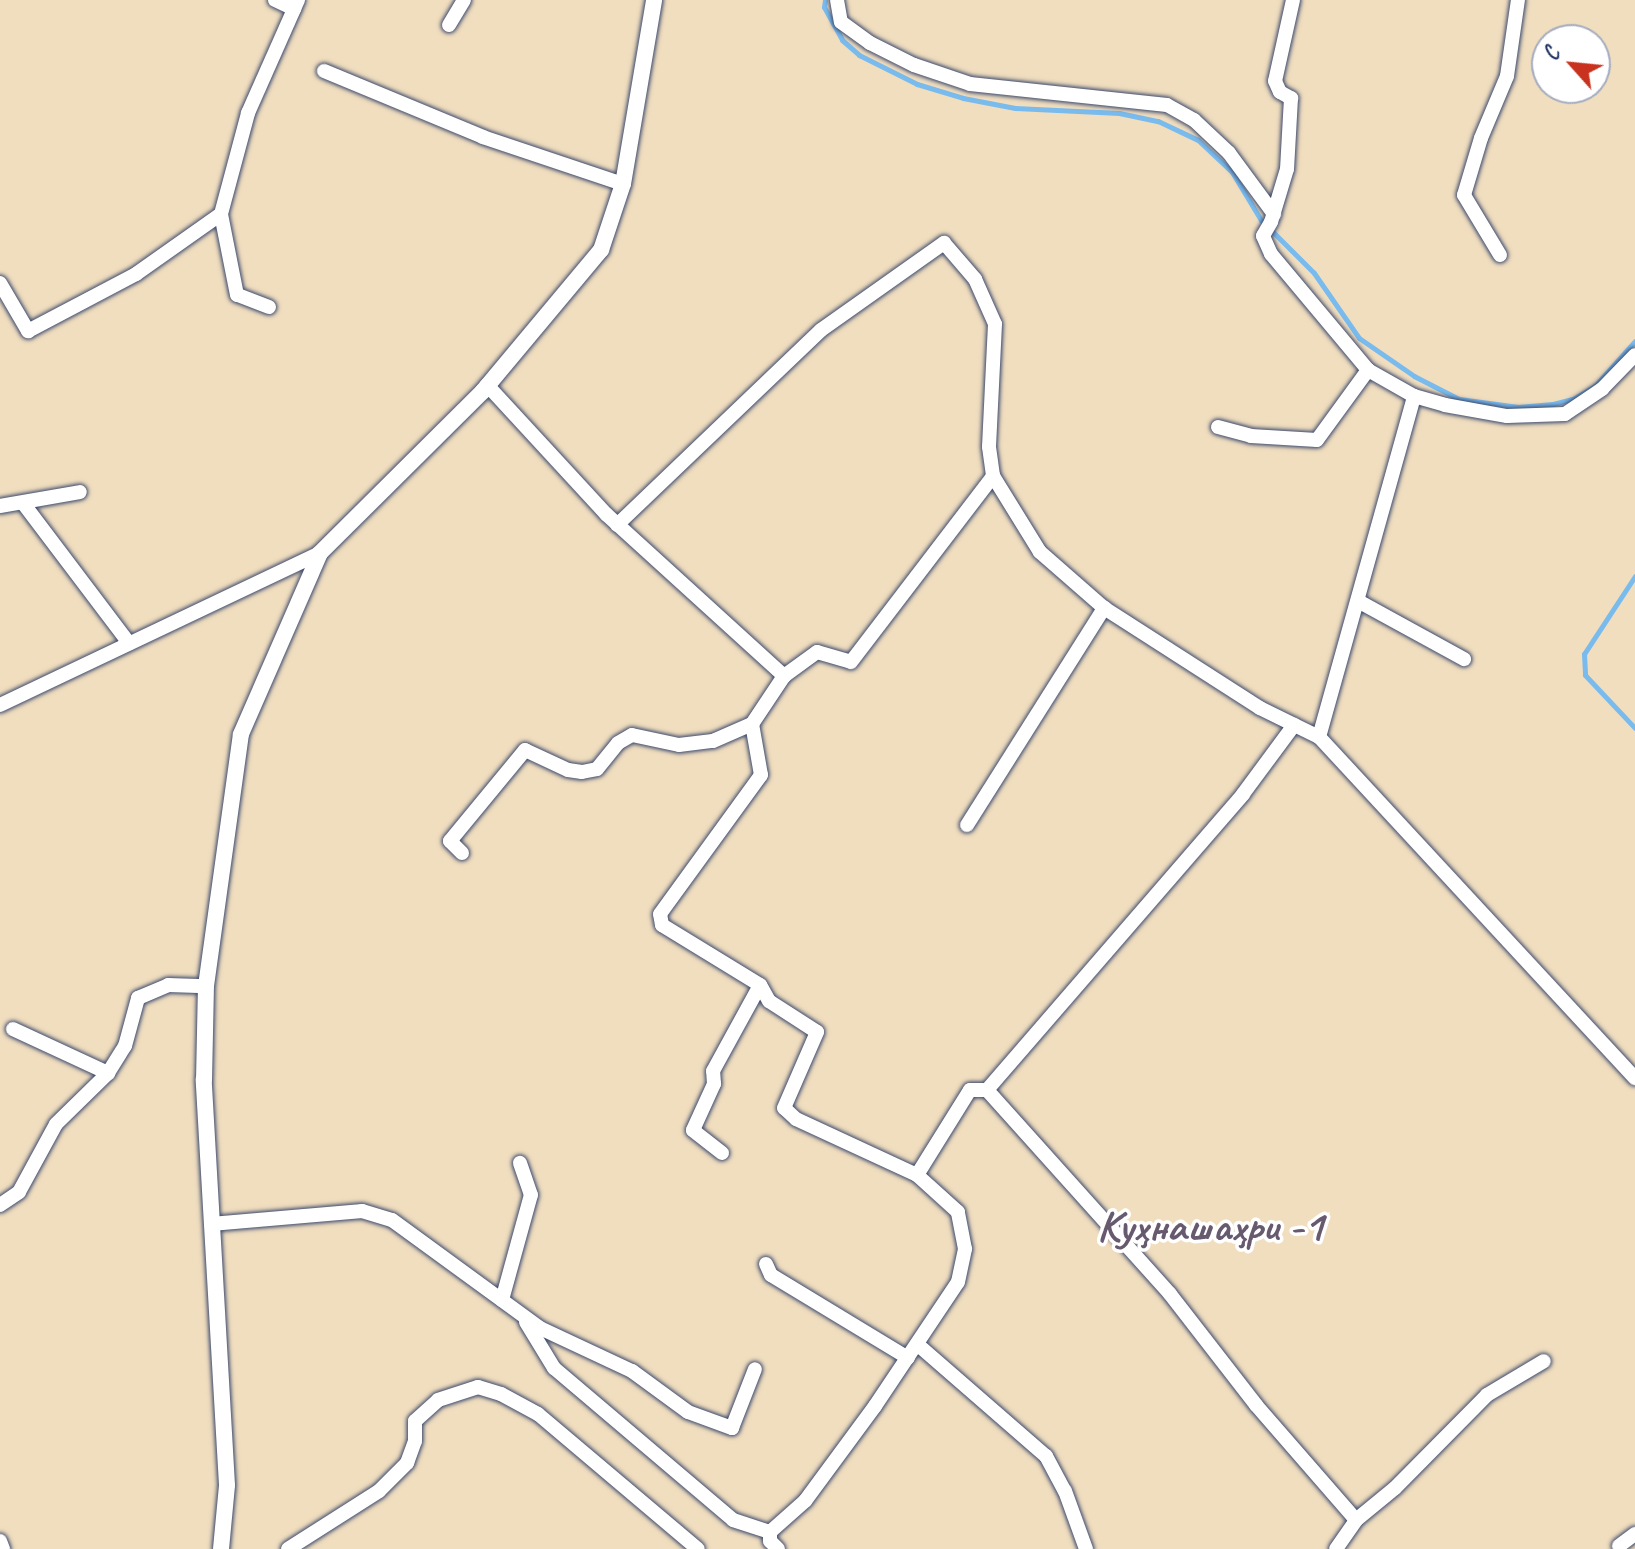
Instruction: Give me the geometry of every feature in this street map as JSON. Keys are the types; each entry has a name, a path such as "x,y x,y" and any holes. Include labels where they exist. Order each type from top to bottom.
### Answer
{"street":[{"path":"269,307 237,295 221,214 248,113 296,4 275,0"},
{"path":"449,25 464,0"},
{"path":"0,705 320,553 487,385 601,250 623,184 654,0"},
{"path":"837,0 841,22 870,43 914,65 970,84 1167,105 1194,120 1229,153 1272,218"},
{"path":"1293,0 1275,81 1280,92 1291,98 1287,169 1272,218 1263,236 1271,254 1368,370 1414,396 1507,416 1565,414 1602,389 1635,355"},
{"path":"1500,255 1464,195 1481,138 1507,76 1518,0"},
{"path":"324,71 483,137 623,184"},
{"path":"0,283 28,331 136,274 221,214"},
{"path":"617,525 821,330 944,243 975,279 995,324 989,447 993,476 1040,552 1104,608 1260,708 1319,737 1635,1078"},
{"path":"1218,427 1251,436 1317,440 1368,370"},
{"path":"487,385 617,525 784,676"},
{"path":"1319,737 1414,396"},
{"path":"462,853 450,841 525,750 568,770 582,772 597,769 618,743 632,735 679,745 713,741 752,724 784,676 817,652 851,662 993,476"},
{"path":"0,506 80,492"},
{"path":"23,503 129,643"},
{"path":"221,1549 227,1485 204,1080 206,986 241,734 320,553"},
{"path":"1358,601 1464,659"},
{"path":"967,825 1104,608"},
{"path":"752,724 761,775 660,914 662,925 760,985 769,1001 817,1032 784,1108 796,1119 917,1175 958,1212 965,1249 958,1282 908,1358 805,1501 770,1532 770,1541 778,1549"},
{"path":"987,1090 1243,794 1294,725"},
{"path":"0,1205 19,1192 56,1124 108,1073 125,1046 138,998 168,985 206,986"},
{"path":"722,1153 693,1130 714,1084 713,1071 760,985"},
{"path":"13,1029 108,1073"},
{"path":"917,1175 970,1090 987,1090 1170,1294 1256,1405 1356,1520"},
{"path":"502,1300 531,1195 520,1163"},
{"path":"211,1224 362,1211 392,1220 412,1231 540,1328 632,1371 688,1412 732,1428 755,1369"},
{"path":"766,1264 771,1275 908,1358"},
{"path":"521,1315 554,1368 733,1520 770,1532"},
{"path":"917,1344 1046,1456 1065,1491 1086,1549"},
{"path":"1336,1549 1356,1520 1395,1488 1487,1395 1544,1361"},
{"path":"288,1549 379,1491 407,1463 415,1441 415,1421 438,1400 478,1387 501,1394 538,1414 698,1549"},
{"path":"1619,1546 1635,1534"},
{"path":"0,1541 3,1549"}],"waterway":[{"path":"825,0 824,7 842,40 859,55 917,84 963,98 1015,108 1119,113 1158,121 1198,140 1232,172 1261,220 1314,273 1359,338 1414,376 1459,399 1518,407 1553,404 1575,398 1595,386 1635,341"},
{"path":"1635,576 1584,654 1585,675 1635,728"}],"district":[{"name":"Куҳнашаҳри -1","path":"1210,1226"}]}
